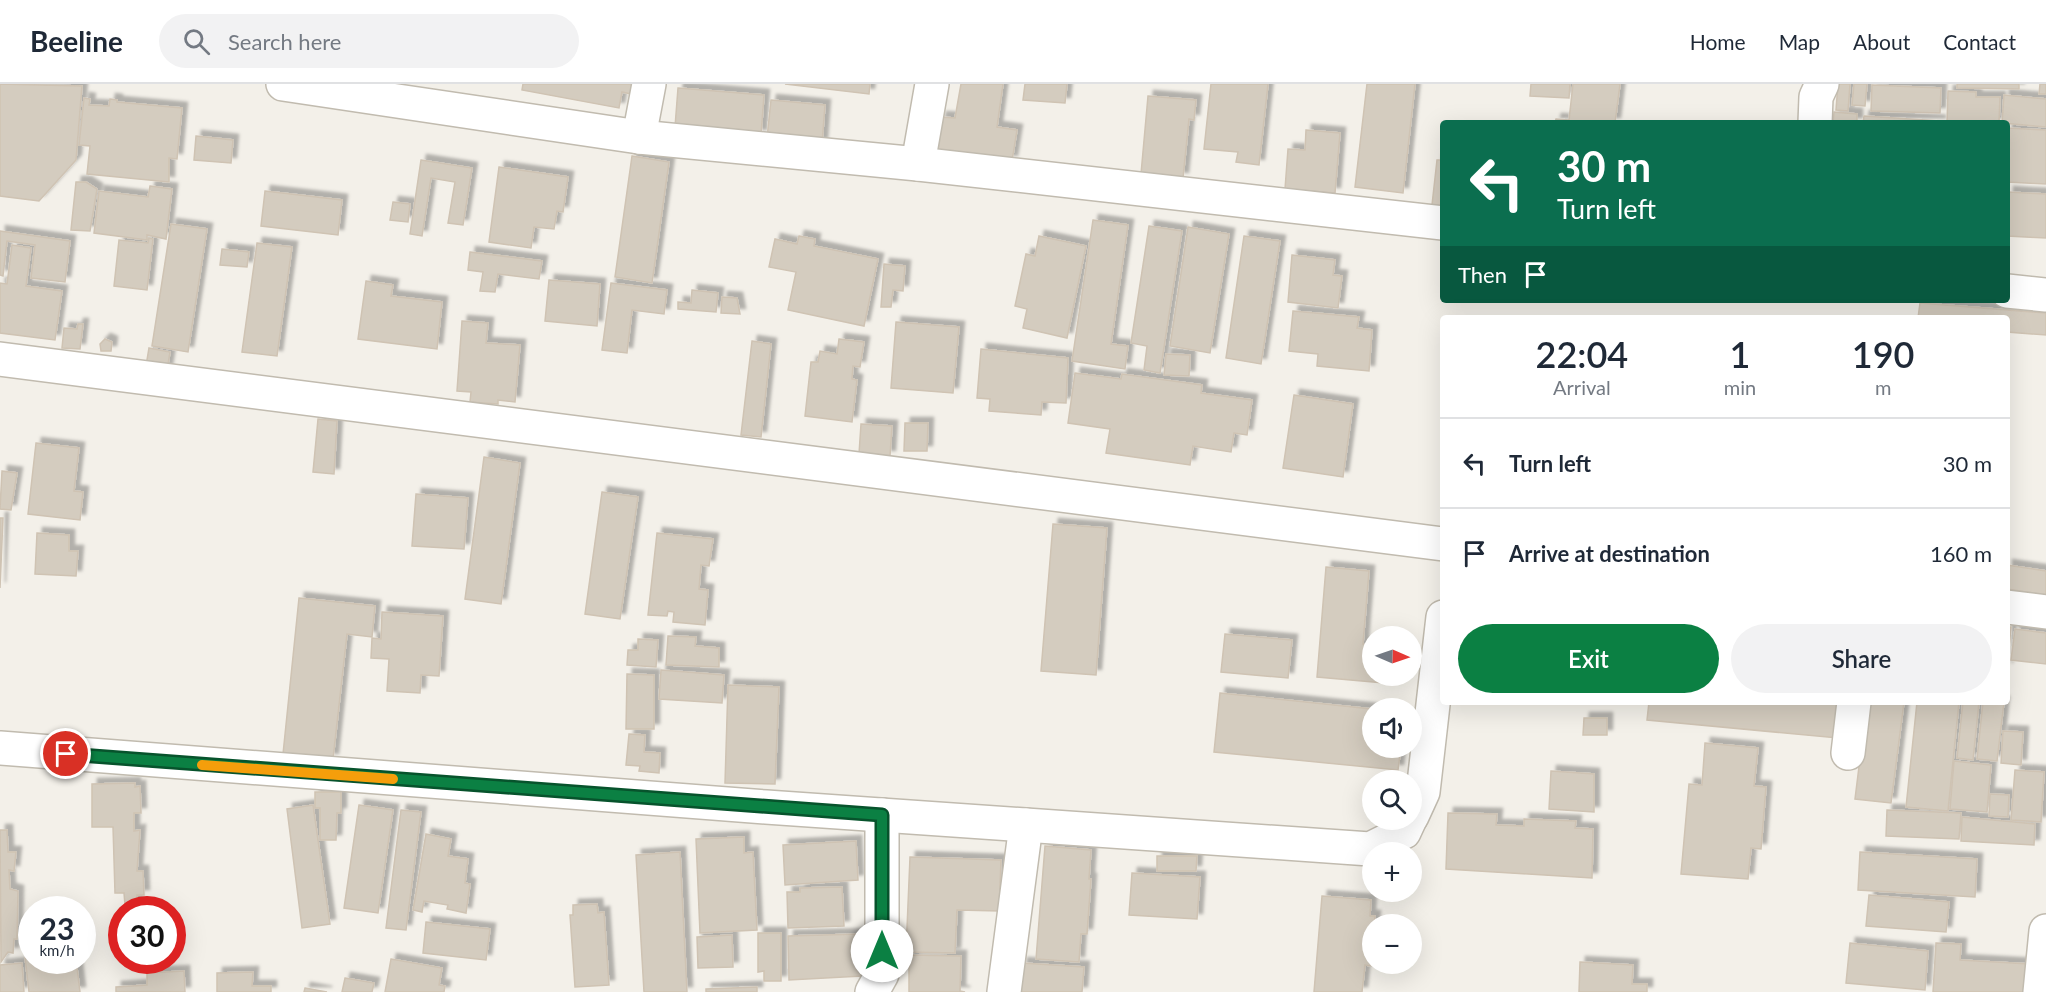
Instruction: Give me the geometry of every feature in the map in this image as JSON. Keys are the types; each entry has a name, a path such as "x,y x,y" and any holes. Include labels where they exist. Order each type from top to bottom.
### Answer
{"street":[{"path":"283,84 396,91 639,137 918,164 1440,223"},
{"path":"639,137 649,84"},
{"path":"918,164 933,84"},
{"path":"1815,120 1816,97 1822,84"},
{"path":"2010,291 2046,295"},
{"path":"0,359 1440,544"},
{"path":"2010,608 2046,612"},
{"path":"1422,794 1440,643"},
{"path":"1848,753 1854,705"},
{"path":"0,748 882,815 1370,849 1405,830"},
{"path":"872,992 882,974 882,815"},
{"path":"1004,992 1026,825"},
{"path":"2040,992 2046,932"}],"building":[{"path":"0,84 82,86 76,160 39,201 0,196"},
{"path":"523,84 633,84 631,94 622,92 619,108 522,90"},
{"path":"785,84 870,84 869,94"},
{"path":"961,84 1003,84 997,127 1017,130 1012,161 936,150 941,117 955,118"},
{"path":"1025,84 1067,84 1065,103 1023,100"},
{"path":"1211,84 1268,84 1259,165 1236,162 1238,152 1204,149"},
{"path":"1367,84 1415,84 1403,193 1355,187"},
{"path":"1531,84 1570,84 1569,98 1530,96"},
{"path":"1573,84 1620,84 1615,120 1569,120"},
{"path":"1838,84 1850,84 1848,111 1836,110"},
{"path":"1854,84 1867,84 1865,106 1852,105"},
{"path":"1957,84 2019,84 2019,89 1957,88"},
{"path":"2040,84 2046,84 2046,94 2039,94"},
{"path":"1872,85 1941,88 1940,113 1871,111"},
{"path":"678,88 764,95 761,135 675,127"},
{"path":"1948,91 1976,92 1976,97 2000,97 1999,120 1947,120"},
{"path":"2004,95 2046,99 2046,127 2010,124 2010,120 2002,120"},
{"path":"1148,96 1196,100 1194,120 1189,119 1183,178 1141,174"},
{"path":"84,98 90,99 89,105 109,106 110,99 117,100 117,102 182,108 177,159 169,158 169,182 87,174 90,146 79,145"},
{"path":"771,100 825,105 822,144 767,138"},
{"path":"1834,112 1857,114 1857,120 1833,120"},
{"path":"1864,116 1925,120 1863,120"},
{"path":"2010,128 2046,130 2046,184 2010,182"},
{"path":"1306,130 1340,133 1335,193 1285,189 1288,149 1305,150"},
{"path":"196,136 233,140 231,163 194,160"},
{"path":"632,156 669,162 652,283 615,277"},
{"path":"421,160 472,168 463,225 448,223 455,182 431,178 422,236 410,234"},
{"path":"1437,160 1440,160 1440,215 1431,214"},
{"path":"499,167 568,177 563,212 557,211 554,229 534,227 531,248 489,242"},
{"path":"76,182 86,182 97,189 90,231 71,230"},
{"path":"150,186 172,189 166,239 147,235 147,240 94,233 99,191 148,197"},
{"path":"265,191 342,200 338,235 261,226"},
{"path":"2010,192 2046,194 2046,238 2010,236"},
{"path":"393,202 410,204 408,222 390,220"},
{"path":"1093,220 1128,225 1111,344 1128,346 1125,369 1072,361"},
{"path":"171,224 207,229 188,352 152,346"},
{"path":"1149,226 1182,231 1160,373 1144,370 1147,346 1131,343"},
{"path":"1188,227 1229,234 1210,353 1170,346"},
{"path":"0,231 70,241 65,282 31,278 35,245 7,241 3,276 0,275"},
{"path":"799,236 815,239 814,246 878,259 864,326 788,310 796,272 769,267 775,239 797,244"},
{"path":"1039,236 1086,246 1067,338 1023,328 1027,309 1015,306 1026,254 1035,256"},
{"path":"1244,236 1280,241 1261,364 1226,358"},
{"path":"149,238 153,239 147,290 114,286 119,240 148,243"},
{"path":"257,243 292,247 277,356 242,352"},
{"path":"12,245 31,248 26,286 62,291 55,340 0,333 0,283 7,284"},
{"path":"222,249 249,252 247,267 220,265"},
{"path":"470,252 542,261 539,279 498,274 495,292 480,291 483,272 468,270"},
{"path":"1292,255 1335,260 1333,275 1342,276 1338,308 1288,302"},
{"path":"884,264 905,266 903,291 893,290 891,307 881,307"},
{"path":"549,280 600,284 597,326 545,321"},
{"path":"366,281 393,285 391,296 442,302 437,349 358,339"},
{"path":"611,283 667,290 664,314 632,310 627,353 602,350"},
{"path":"692,290 718,293 716,312 678,309 678,302 691,303"},
{"path":"722,297 737,298 740,314 721,313"},
{"path":"1920,303 2046,313 2046,335 2010,332 2010,315 1918,315"},
{"path":"1293,311 1359,317 1357,328 1372,330 1369,371 1317,366 1318,354 1289,351"},
{"path":"462,321 488,323 486,343 520,345 515,402 498,400 498,404 470,402 471,392 457,391"},
{"path":"896,322 959,327 953,393 891,388"},
{"path":"78,324 83,324 80,349 62,348 64,328 77,329"},
{"path":"105,339 112,342 111,351 101,351 100,344"},
{"path":"839,339 864,342 860,367 853,366 852,379 857,380 852,422 805,416 811,362 818,362 820,351 837,354"},
{"path":"752,341 771,344 761,437 741,435"},
{"path":"149,348 170,352 167,370 146,366"},
{"path":"981,349 1068,358 1066,403 1042,402 1041,415 989,411 990,399 977,398"},
{"path":"1166,354 1190,355 1189,376 1164,375"},
{"path":"1075,373 1121,379 1122,374 1202,385 1201,393 1252,400 1247,435 1234,433 1231,452 1193,446 1190,465 1106,453 1110,429 1068,423"},
{"path":"1294,395 1353,404 1343,477 1283,468"},
{"path":"318,419 337,421 334,474 313,472"},
{"path":"905,423 928,423 927,451 904,451"},
{"path":"861,424 892,426 890,456 859,454"},
{"path":"36,443 79,448 74,491 83,492 80,520 28,514"},
{"path":"484,457 520,463 501,604 465,599"},
{"path":"2,471 17,473 11,510 0,509"},
{"path":"602,492 638,497 620,619 585,614"},
{"path":"416,494 468,498 464,549 412,546"},
{"path":"0,518 3,518 0,588"},
{"path":"1053,524 1107,528 1096,675 1041,671"},
{"path":"37,533 69,535 69,551 78,551 76,576 35,574"},
{"path":"657,533 713,539 709,566 701,565 699,589 708,590 705,625 673,622 674,612 668,611 667,616 648,615"},
{"path":"2010,565 2046,571 2046,595 2010,589"},
{"path":"1326,567 1369,571 1364,626 1362,626 1362,681 1317,677"},
{"path":"299,598 375,606 372,637 347,634 333,759 283,754"},
{"path":"382,612 443,616 439,676 421,675 420,693 387,691 389,659 371,658 372,638 381,639"},
{"path":"2015,629 2046,633 2046,664 2011,660"},
{"path":"1225,634 1292,640 1288,678 1221,672"},
{"path":"668,636 696,637 695,646 719,648 719,667 666,665"},
{"path":"638,639 658,640 656,667 627,665 628,650 638,650"},
{"path":"661,670 724,675 722,703 659,699"},
{"path":"627,674 654,675 654,729 626,729"},
{"path":"728,685 779,687 775,784 725,783"},
{"path":"1220,693 1362,708 1362,758 1400,758 1398,770 1214,752"},
{"path":"1649,705 1842,705 1838,738 1647,720"},
{"path":"1867,705 1904,705 1891,803 1855,799"},
{"path":"1917,705 1959,705 1948,811 1906,807"},
{"path":"1963,705 1979,705 1973,760 1957,758"},
{"path":"1983,705 2004,705 1997,761 1977,759"},
{"path":"1584,718 1607,718 1607,735 1583,735"},
{"path":"2003,731 2023,732 2021,765 2001,763"},
{"path":"629,734 645,735 644,752 660,753 659,773 639,771 640,766 626,765"},
{"path":"1705,743 1758,748 1754,786 1766,787 1761,849 1751,848 1748,879 1681,874 1689,784 1702,785"},
{"path":"1954,761 1991,765 1987,812 1950,809"},
{"path":"2015,770 2044,772 2041,822 2011,820"},
{"path":"1551,771 1594,774 1594,812 1549,809"},
{"path":"135,783 135,787 140,786 141,813 134,813 134,831 140,830 137,871 143,871 144,895 124,896 124,893 115,893 113,827 92,827 92,784"},
{"path":"315,792 341,792 341,813 337,813 336,840 320,840 320,808 315,808"},
{"path":"1990,794 2009,795 2008,817 1989,816"},
{"path":"313,805 330,924 302,928 287,809"},
{"path":"359,805 393,810 378,913 344,908"},
{"path":"401,810 421,812 406,930 386,928"},
{"path":"1887,810 1961,813 1959,839 1886,836"},
{"path":"1448,813 1497,814 1496,825 1524,826 1524,819 1576,821 1575,828 1593,829 1592,878 1446,869"},
{"path":"1962,817 2035,824 2034,845 1961,841"},
{"path":"0,830 7,830 8,852 16,852 14,871 9,870 10,889 18,891 17,939 14,939 13,953 8,952 1,962"},
{"path":"426,834 451,839 448,856 468,859 465,883 470,884 466,913 447,909 448,905 424,901 422,912 413,910"},
{"path":"744,837 744,853 753,852 757,930 700,933 696,839"},
{"path":"856,841 858,880 785,885 783,845"},
{"path":"1045,846 1091,850 1087,934 1081,934 1079,962 1036,959"},
{"path":"680,852 687,992 644,992 636,855"},
{"path":"1860,852 1977,859 1975,897 1858,890"},
{"path":"1157,856 1197,856 1196,871 1157,871"},
{"path":"910,857 1001,860 999,911 957,910 955,953 906,952"},
{"path":"1132,873 1200,877 1197,919 1129,915"},
{"path":"842,887 844,926 788,928 787,892 800,892 800,888"},
{"path":"1869,895 1949,902 1946,932 1866,926"},
{"path":"1322,896 1371,902 1370,914 1362,914 1362,974 1364,974 1362,992 1314,992"},
{"path":"597,904 598,913 604,912 609,985 575,987 570,915 573,915 573,905"},
{"path":"426,922 490,929 486,960 423,953"},
{"path":"758,933 781,933 781,981 764,981 764,971 758,972"},
{"path":"861,934 862,976 789,980 788,936"},
{"path":"732,935 733,967 698,968 697,937"},
{"path":"1850,943 1928,951 1925,990 1846,983"},
{"path":"1936,943 1961,944 1960,960 2030,964 2029,992 1933,992"},
{"path":"909,955 961,956 960,991 965,992 909,992"},
{"path":"391,959 442,968 439,985 445,986 444,992 385,992"},
{"path":"1580,962 1633,965 1632,984 1647,984 1647,992 1579,992"},
{"path":"18,963 18,974 23,974 24,992 0,992 0,965"},
{"path":"1022,963 1084,967 1082,992 1020,992"},
{"path":"253,972 252,986 271,986 271,992 217,992 217,973"},
{"path":"27,974 78,974 80,992 29,992"},
{"path":"147,974 184,974 185,992 116,992 116,987 147,985"},
{"path":"345,978 374,983 372,992 342,992"},
{"path":"757,987 757,992 706,992 706,989"},
{"path":"305,988 327,992 304,992"}],"slow traffic":[{"path":"202,765 393,779"}],"route":[{"path":"66,754 882,815 882,951"}]}
